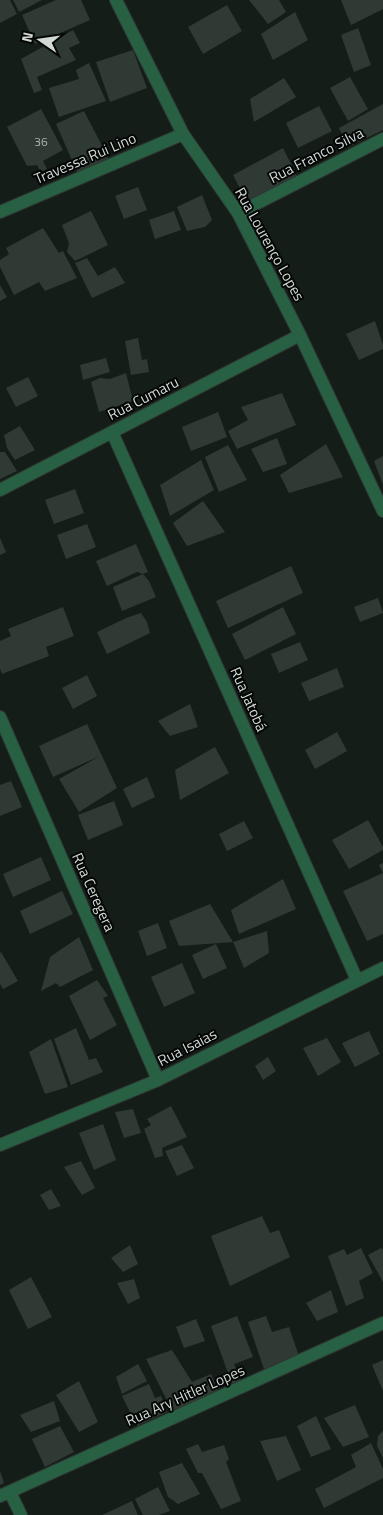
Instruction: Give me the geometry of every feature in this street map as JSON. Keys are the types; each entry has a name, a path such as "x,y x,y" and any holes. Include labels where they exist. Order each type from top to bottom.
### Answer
{"street":[{"name":"Rua Lourenço Lopes","path":"116,0 183,134 238,213 300,335 383,511"},
{"name":"Travessa Rui Lino","path":"0,212 183,134"},
{"name":"Rua Franco Silva","path":"238,213 383,139"},
{"name":"Rua Cumaru","path":"0,490 300,335"},
{"name":"Rua Jatobá","path":"112,432 357,980"},
{"name":"Rua Ceregera","path":"0,717 158,1080"},
{"name":"Rua Isaias","path":"0,1145 158,1080 383,968"},
{"name":"Rua Ary Hitler Lopes","path":"5,1494 383,1323"},
{"path":"5,1494 21,1515"}],"building":[{"path":"0,0 10,0 17,14 0,23"},
{"path":"13,0 42,0 19,12"},
{"path":"56,0 81,0 90,20 35,44 22,15"},
{"path":"249,0 279,0 286,12 268,24"},
{"path":"341,0 383,0 383,9 351,25"},
{"path":"227,5 242,31 203,54 188,27"},
{"path":"295,12 308,40 273,60 261,34"},
{"path":"358,28 371,65 354,72 341,35"},
{"path":"73,30 80,43 69,48 76,60 37,77 42,90 34,93 21,59"},
{"path":"133,50 147,88 110,102 96,62"},
{"path":"89,63 106,101 59,117 49,88 79,79 76,70"},
{"path":"350,77 368,109 348,121 330,88"},
{"path":"284,78 296,97 254,122 250,99"},
{"path":"383,104 383,130 348,147 339,128"},
{"path":"319,106 332,131 298,148 286,123"},
{"path":"41,109 63,150 43,161 47,169 41,172 37,165 27,166 7,127"},
{"path":"84,111 110,161 78,174 56,124"},
{"path":"283,148 297,176 247,202 233,175"},
{"path":"138,187 147,210 124,219 115,196"},
{"path":"202,195 212,220 205,227 187,231 177,207"},
{"path":"91,211 108,245 75,261 67,252 69,243 62,225"},
{"path":"174,211 181,230 155,239 149,220"},
{"path":"43,228 59,253 63,251 77,278 45,291 39,282 14,295 0,267 0,260 9,254 6,248"},
{"path":"87,258 98,276 115,267 125,283 92,298 75,263"},
{"path":"0,285 7,297 0,301"},
{"path":"375,321 383,349 359,360 346,334"},
{"path":"138,338 142,360 147,359 149,372 131,375 125,341"},
{"path":"106,358 110,372 83,380 80,365"},
{"path":"126,373 133,401 99,412 91,382 100,378 110,379"},
{"path":"28,377 38,396 16,407 6,388"},
{"path":"282,393 296,425 237,449 228,431 248,420 241,407"},
{"path":"218,412 227,437 191,451 182,427"},
{"path":"20,426 35,450 15,460 7,448 4,435"},
{"path":"277,438 287,464 263,472 251,449"},
{"path":"326,444 343,477 289,493 280,475"},
{"path":"228,445 247,480 219,492 205,457"},
{"path":"0,452 5,452 17,471 0,479"},
{"path":"383,456 383,485 374,461"},
{"path":"201,460 214,490 170,516 160,485"},
{"path":"75,489 84,513 54,524 45,500"},
{"path":"203,501 225,532 187,546 173,523"},
{"path":"87,524 96,547 66,559 57,535"},
{"path":"0,538 6,552 0,555"},
{"path":"136,544 148,572 143,574 137,572 107,586 96,561"},
{"path":"291,566 303,593 228,628 216,601"},
{"path":"143,574 149,581 156,597 122,611 113,587"},
{"path":"378,598 383,613 360,622 354,607"},
{"path":"63,607 74,636 46,647 49,656 2,674 0,669 0,641 11,636 8,629"},
{"path":"283,607 296,634 245,660 232,634"},
{"path":"141,613 147,622 150,633 107,654 97,632"},
{"path":"300,642 308,660 279,673 271,654"},
{"path":"337,668 344,687 309,701 301,683"},
{"path":"87,675 97,696 73,709 62,688"},
{"path":"190,704 198,727 170,736 158,721"},
{"path":"87,724 117,788 79,812 59,779 100,756 53,777 39,746"},
{"path":"337,732 347,751 315,769 305,750"},
{"path":"215,747 229,773 180,800 175,770"},
{"path":"147,777 155,797 132,808 123,789"},
{"path":"11,781 22,807 0,816 0,785"},
{"path":"114,801 123,825 88,840 78,815"},
{"path":"368,820 383,850 349,869 332,840"},
{"path":"244,821 253,838 227,851 219,834"},
{"path":"41,857 51,880 13,897 3,874"},
{"path":"383,863 383,873 379,865"},
{"path":"383,873 383,934 367,941 343,891"},
{"path":"283,879 296,909 239,934 231,910"},
{"path":"62,891 73,914 30,934 20,911"},
{"path":"210,904 233,942 179,946 169,921"},
{"path":"158,923 167,948 147,956 138,931"},
{"path":"267,931 269,953 244,968 233,942"},
{"path":"79,937 93,970 60,987 56,983 41,991 50,957"},
{"path":"216,944 227,968 203,979 192,955"},
{"path":"1,952 18,981 3,989 0,984"},
{"path":"182,963 195,993 164,1007 151,977"},
{"path":"97,980 108,996 103,998 117,1025 90,1040 69,996"},
{"path":"76,1028 89,1060 96,1058 103,1072 71,1085 54,1039"},
{"path":"369,1031 380,1054 355,1067 342,1043"},
{"path":"327,1038 341,1062 318,1076 303,1048"},
{"path":"51,1039 68,1087 45,1094 29,1052"},
{"path":"268,1057 276,1071 263,1080 255,1066"},
{"path":"171,1106 187,1137 162,1148 163,1156 155,1158 144,1129 151,1125 147,1119"},
{"path":"133,1109 141,1133 124,1138 115,1112"},
{"path":"103,1124 116,1160 94,1170 79,1133"},
{"path":"182,1145 194,1168 177,1176 165,1151"},
{"path":"81,1161 95,1188 82,1195 64,1167"},
{"path":"51,1189 61,1206 49,1210 40,1195"},
{"path":"262,1216 270,1233 279,1230 290,1257 230,1286 211,1236"},
{"path":"130,1245 138,1264 123,1272 111,1258"},
{"path":"361,1248 373,1273 359,1281 364,1298 346,1306 328,1256 344,1249 347,1255"},
{"path":"381,1248 383,1250 383,1282 368,1255"},
{"path":"31,1277 52,1317 28,1329 9,1290"},
{"path":"134,1279 140,1298 128,1304 117,1283"},
{"path":"331,1290 338,1312 317,1321 306,1303"},
{"path":"237,1316 253,1357 234,1364 241,1381 232,1384 211,1326"},
{"path":"266,1316 272,1332 289,1327 299,1356 264,1369 248,1322"},
{"path":"196,1319 205,1341 184,1348 176,1327"},
{"path":"172,1350 192,1382 211,1374 218,1391 174,1414 146,1359"},
{"path":"383,1360 383,1391 372,1365"},
{"path":"138,1364 147,1381 122,1394 116,1377"},
{"path":"79,1381 98,1422 79,1432 56,1395"},
{"path":"149,1384 155,1398 161,1396 167,1412 137,1426 122,1396"},
{"path":"54,1401 60,1421 31,1432 20,1415"},
{"path":"355,1405 369,1437 343,1447 324,1418"},
{"path":"316,1416 331,1449 311,1457 297,1426"},
{"path":"60,1426 74,1452 45,1467 32,1439"},
{"path":"383,1431 383,1458 377,1446 378,1436"},
{"path":"286,1436 301,1470 277,1481 260,1441"},
{"path":"371,1443 383,1469 383,1478 324,1508 315,1489 356,1467 351,1455"},
{"path":"198,1444 202,1452 224,1445 229,1459 226,1462 241,1501 221,1509 202,1473 198,1473 186,1449"},
{"path":"182,1463 200,1494 178,1504 168,1497 159,1472"},
{"path":"0,1471 4,1483 0,1485"},
{"path":"158,1487 170,1511 159,1515 143,1515 135,1499"},
{"path":"132,1501 138,1515 102,1515"}]}
